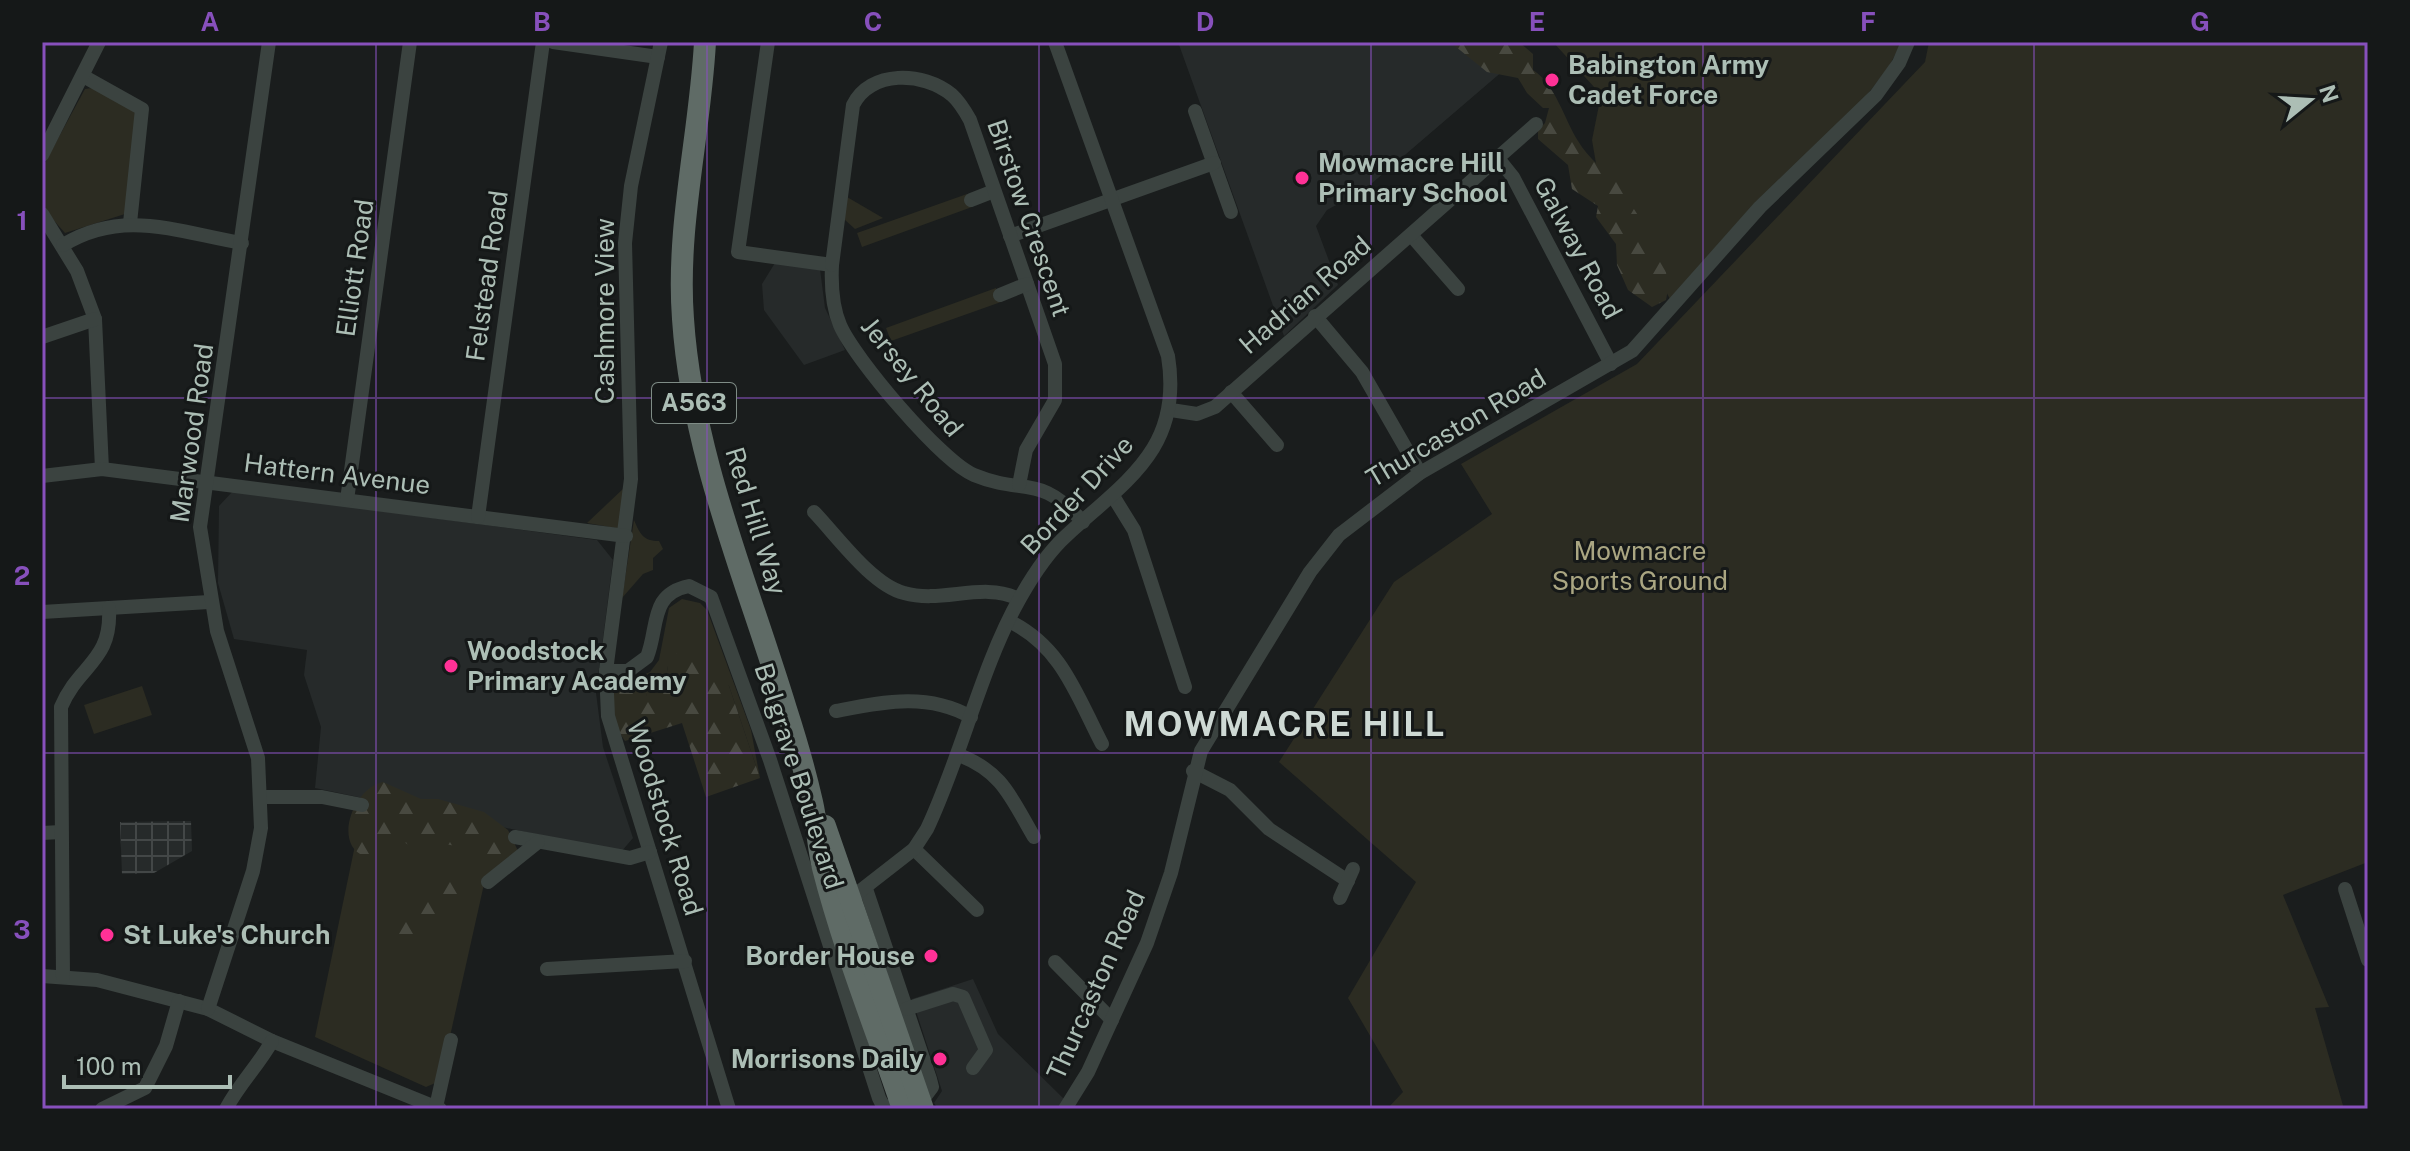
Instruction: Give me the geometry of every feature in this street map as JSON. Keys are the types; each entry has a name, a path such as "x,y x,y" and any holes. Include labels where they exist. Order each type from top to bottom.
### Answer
{"highway":[{"name":"Red Hill Way","path":"706,48 687,195 682,269 691,388 711,475 787,710 812,804 823,867 851,899 903,1107"}],"street":[{"path":"44,148 99,42"},
{"name":"Marwood Road","path":"208,1009 253,871 262,797 252,733 209,602 200,527 209,482 269,42"},
{"name":"Elliott Road","path":"347,500 410,42"},
{"name":"Felstead Road","path":"478,517 543,42"},
{"path":"553,42 660,50"},
{"path":"768,42 738,252 832,265"},
{"name":"Border Drive","path":"851,899 914,849 936,810 1019,599 1056,547 1113,496 1149,456 1171,410 1168,356 1055,42"},
{"name":"Thurcaston Road","path":"1065,1109 1088,1072 1160,909 1193,771 1201,751 1310,572 1339,535 1420,473 1611,364 1647,337 1760,207 1876,95 1899,63 1908,42"},
{"name":"Cashmore View","path":"626,536 631,479 625,243 631,186 660,50"},
{"path":"83,76 142,109 130,223"},
{"name":"Birstow Crescent","path":"832,265 853,105 869,84 891,78 925,82 951,94 970,120 1055,364 1058,384 1055,400 1026,450 1019,485"},
{"path":"1195,111 1231,212"},
{"name":"Hadrian Road","path":"1171,410 1197,414 1207,411 1536,124"},
{"name":"Galway Road","path":"1497,157 1513,177 1611,364"},
{"path":"1010,236 1214,163"},
{"path":"971,200 994,191"},
{"path":"42,214 63,245 89,295 95,319 102,469"},
{"path":"63,245 98,227 130,223 242,243"},
{"name":"Hadrian Road","path":"1411,235 1458,289"},
{"name":"Jersey Road","path":"832,265 831,290 840,325 854,352 944,457 975,476 1052,492 1083,522"},
{"path":"1000,295 1027,284"},
{"path":"1315,316 1362,372 1420,473"},
{"path":"42,337 95,319"},
{"name":"Hadrian Road","path":"1231,392 1277,445"},
{"name":"Hattern Avenue","path":"42,476 102,469 626,536"},
{"path":"1113,496 1134,530 1185,687"},
{"path":"814,512 879,580 893,589 918,595 996,590 1019,599"},
{"name":"Woodstock Road","path":"626,536 606,671 608,716 729,1109"},
{"name":"Belgrave Boulevard","path":"606,671 628,671 647,657 658,605 666,595 689,586 711,597 903,1107 932,1087 906,1009 851,899"},
{"path":"42,612 209,602"},
{"path":"63,977 61,707 67,693 108,639 109,608"},
{"path":"1009,621 1047,644 1102,736"},
{"path":"836,711 911,700 935,702 971,717"},
{"path":"959,755 983,764 998,779 1034,837"},
{"path":"1193,771 1230,790 1269,829 1351,875 1340,898"},
{"path":"262,797 322,797 362,805"},
{"path":"42,833 61,832"},
{"path":"515,837 630,858 650,852"},
{"path":"488,882 538,842"},
{"path":"914,849 977,910"},
{"path":"2345,889 2367,957"},
{"path":"547,969 685,961"},
{"path":"1055,962 1112,1020"},
{"path":"42,976 138,988 208,1009 272,1041 438,1108 451,1040"},
{"path":"906,1009 953,994 963,997 986,1050 973,1068"},
{"path":"102,1109 145,1088 166,1046 179,1001"},
{"path":"227,1109 238,1087 257,1068 272,1041"}],"shaded area":[{"name":"Mowmacre Hill Primary School","path":"1178,42 1464,42 1504,70 1364,190 1327,210 1316,226 1338,285 1284,336"},
{"path":"775,263 820,269 825,308 845,350 804,365 764,310 762,284"},
{"name":"Woodstock Primary Academy","path":"233,491 597,540 613,560 596,693 603,747 633,838 621,852 315,788 321,727 304,675 307,650 234,639 218,583 219,506"},
{"path":"191,821 192,851 154,873 122,874 120,822"},
{"path":"973,979 998,1034 1064,1099 1059,1109 938,1109 934,1103 942,1091 912,999"}],"green space":[{"path":"1450,42 1519,42 1533,54 1533,70 1554,93 1578,141 1622,188 1652,238 1666,274 1666,300 1652,307 1628,290 1617,265 1616,244 1596,217 1598,206 1572,189 1568,165 1538,139 1538,130 1545,123 1549,108 1543,108 1527,93 1518,78 1487,72"},
{"path":"1553,42 1902,42 1888,68 1863,100 1671,301 1629,222 1600,187 1592,140 1600,100 1594,87"},
{"name":"Mowmacre Sports Ground","path":"1929,42 2368,42 2368,862 2283,895 2329,1007 2315,1008 2344,1109 1387,1109 1403,1092 1348,998 1416,882 1279,762 1394,582 1492,514 1461,464 1637,364 1925,62"},
{"path":"92,88 140,112 125,214 65,233 42,207 42,168 85,89"},
{"path":"967,194 972,207 862,247 857,233"},
{"path":"847,197 883,218 855,229 844,219"},
{"path":"996,288 1001,302 891,341 886,328"},
{"path":"624,488 621,529 587,523"},
{"path":"634,520 643,536 659,541 663,549 653,558 653,570 643,574 622,598"},
{"path":"682,599 700,603 707,610 751,730 760,778 729,686 702,674 668,666 666,678 649,687 646,697 613,689 650,672 659,660 669,608"},
{"path":"678,652 696,652 702,673 715,673 729,686 760,778 706,797 682,723 625,741 608,716 613,689 634,684 646,696 649,687 666,678 668,666"},
{"path":"142,686 152,715 94,734 84,705"},
{"path":"383,782 421,799 438,799 484,812 508,830 518,851 485,880 473,849 439,843 412,847 394,836 381,838 372,853 364,856 355,850 350,840 348,829 351,817 363,794"},
{"path":"363,807 495,835 440,1081 426,1087 315,1037"},
{"path":"457,877 467,890 461,912 446,918 433,931 423,930 408,945 400,942 390,917 405,899 423,895 428,885 438,886 444,878"}],"place":[{"name":"Babington Army Cadet Force","path":"1552,80"},
{"name":"Mowmacre Hill Primary School","path":"1302,178"},
{"name":"Woodstock Primary Academy","path":"451,666"},
{"name":"St Luke's Church","path":"107,935"},
{"name":"Border House","path":"931,956"},
{"name":"Morrisons Daily","path":"940,1059"}],"district":[{"name":"MOWMACRE HILL","path":"1285,724"}]}
